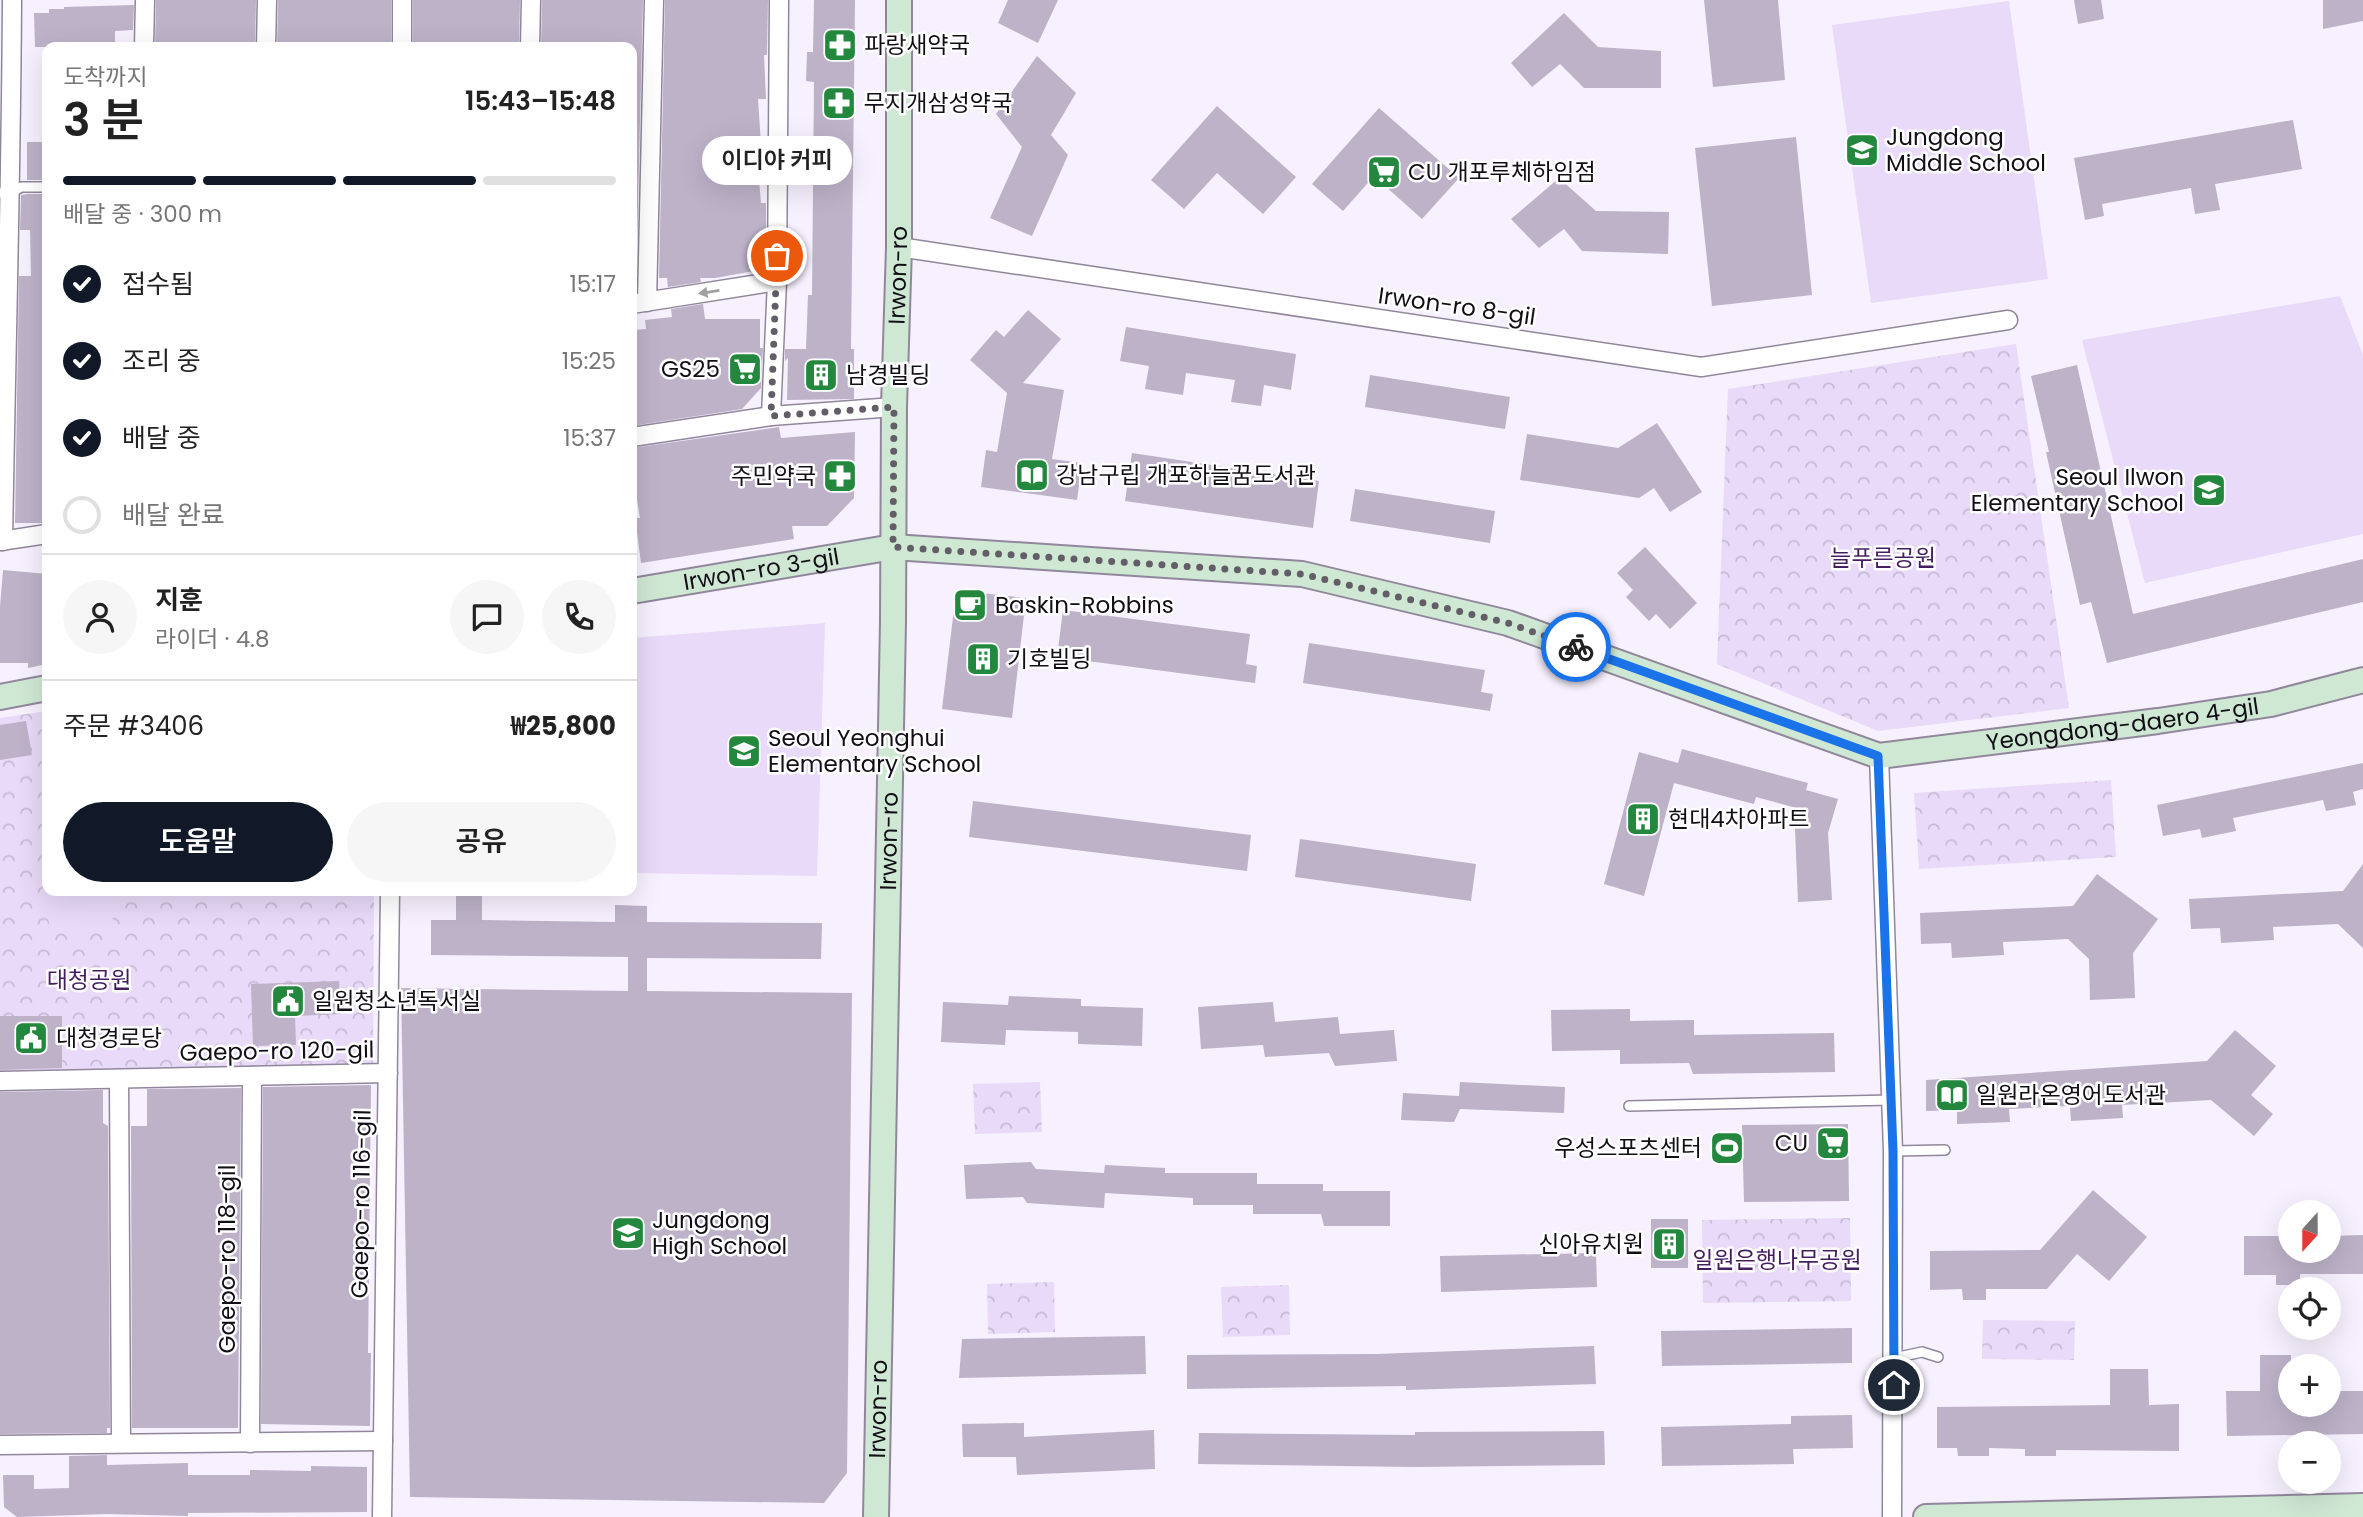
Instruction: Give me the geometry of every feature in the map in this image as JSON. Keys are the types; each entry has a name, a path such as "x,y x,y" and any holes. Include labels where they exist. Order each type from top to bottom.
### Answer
{"street":[{"path":"12,0 6,125 1,541 42,535"},
{"path":"144,42 145,0"},
{"path":"266,42 267,0"},
{"path":"402,0 402,42"},
{"path":"530,42 531,0"},
{"path":"654,0 639,303 777,281"},
{"path":"771,416 777,281 779,0"},
{"name":"Irwon-ro","path":"876,1517 894,407 899,247 899,0"},
{"name":"Irwon-ro 8-gil","path":"899,247 1701,367 2008,320"},
{"path":"637,436 771,416 894,407"},
{"name":"Irwon-ro 3-gil","path":"637,591 893,547 1313,576 1508,623 1878,756"},
{"name":"Yeongdong-daero 4-gil","path":"1878,756 2158,722 2271,704 2363,680"},
{"path":"0,697 42,689"},
{"path":"1878,756 1893,1151 1892,1517"},
{"name":"Gaepo-ro 116-gil","path":"382,1517 390,896"},
{"name":"Gaepo-ro 120-gil","path":"0,1081 388,1073"},
{"name":"Gaepo-ro 118-gil","path":"250,1443 252,1076"},
{"path":"119,1079 121,1443"},
{"path":"0,1445 383,1441"},
{"path":"1926,1517 2248,1513 2363,1506"}],"lane":[{"path":"6,193 21,187 42,187"},
{"path":"1629,1106 1891,1100"},
{"path":"1893,1151 1945,1150"},
{"path":"1894,1358 1922,1352 1938,1357"}],"green space":[{"path":"2009,1 2048,279 1871,303 1832,25"},
{"path":"2340,296 2363,355 2363,534 2145,583 2082,340"},
{"name":"늘푸른공원","path":"2016,344 2069,708 1878,731 1717,664 1728,389"},
{"path":"825,623 817,876 637,873 637,638"},
{"name":"대청공원","path":"42,712 42,896 374,896 373,1064 0,1071 0,718"},
{"path":"2111,780 2116,857 1919,869 1914,793"},
{"path":"48,896 112,896 113,931 49,933"},
{"path":"1040,1082 1042,1132 975,1134 973,1084"},
{"name":"일원은행나무공원","path":"1850,1218 1851,1301 1703,1303 1702,1220"},
{"path":"1054,1282 1055,1332 988,1334 987,1284"},
{"path":"1289,1285 1290,1335 1223,1337 1221,1287"},
{"path":"1983,1320 2075,1321 2074,1360 1982,1359"}],"building":[{"path":"156,0 256,0 255,42 155,42"},
{"path":"278,0 391,0 391,42 277,42"},
{"path":"413,0 520,0 519,42 413,42"},
{"path":"542,0 643,0 637,243 637,42 541,42"},
{"path":"665,0 768,0 767,55 764,55 766,99 758,99 761,144 756,144 761,203 766,203 766,269 700,278 701,282 668,287 667,278 659,278"},
{"path":"814,0 855,0 851,349 854,349 854,399 787,400 788,358 785,361 785,349 806,349 808,295 812,295 814,82 806,81 807,52 813,52"},
{"path":"1008,0 1058,0 1038,43 998,23"},
{"path":"1704,0 1778,0 1785,80 1713,87"},
{"path":"2074,0 2101,0 2104,19 2078,24"},
{"path":"2323,0 2363,0 2363,21 2323,29"},
{"path":"134,5 133,30 115,31 115,42 42,42 42,47 35,47 34,13 49,13 49,9"},
{"path":"1564,13 1598,47 1661,51 1661,88 1584,88 1560,64 1532,87 1511,63"},
{"path":"1037,56 1076,93 1051,135 1068,155 1032,236 990,218 1022,147 996,114"},
{"path":"1217,106 1296,177 1263,214 1217,173 1184,209 1151,180"},
{"path":"1379,108 1459,178 1422,219 1374,176 1343,211 1312,184"},
{"path":"2293,120 2302,169 2215,184 2220,210 2195,214 2191,188 2102,204 2104,216 2085,220 2074,158"},
{"path":"1796,137 1812,295 1712,306 1695,148"},
{"path":"27,142 42,142 42,180 27,180"},
{"path":"1559,178 1596,211 1669,212 1668,254 1582,251 1564,229 1539,248 1511,219"},
{"path":"42,194 42,523 15,523 19,276 31,276 30,230 20,230 21,195"},
{"path":"703,304 705,319 760,319 760,348 763,348 761,388 742,409 637,425 637,330 646,329 645,320 672,317 671,309"},
{"path":"1028,310 1061,339 1023,383 1064,390 1052,459 1082,463 1077,500 981,487 986,450 997,452 1007,393 970,360 996,330 1004,337"},
{"path":"1126,327 1296,354 1291,390 1264,385 1261,406 1231,402 1235,380 1186,373 1183,395 1145,389 1149,366 1120,361"},
{"path":"2077,365 2133,614 2363,559 2363,602 2107,663 2091,602 2080,605 2031,376"},
{"path":"1370,375 1510,397 1505,429 1365,407"},
{"path":"1657,423 1702,492 1670,512 1654,488 1639,498 1520,480 1527,434 1618,448"},
{"path":"779,427 781,438 855,432 854,498 827,526 792,526 794,539 641,563 637,533 637,518 640,518 637,500 637,447"},
{"path":"1132,453 1319,481 1313,528 1125,501"},
{"path":"1355,489 1495,511 1490,543 1350,521"},
{"path":"1645,547 1697,603 1670,629 1656,614 1649,621 1626,597 1633,590 1617,573"},
{"path":"3,570 42,574 42,665 28,668 28,663 0,663"},
{"name":"기호빌딩","path":"972,592 1026,598 1012,718 942,709 954,609"},
{"path":"1063,610 1250,634 1246,664 1257,666 1255,683 1057,657"},
{"path":"1309,643 1485,670 1481,692 1493,694 1490,711 1303,683"},
{"path":"26,721 32,755 0,760 0,725"},
{"name":"현대4차아파트","path":"1682,749 1808,783 1806,790 1838,799 1828,833 1832,900 1798,902 1795,829 1800,809 1756,797 1754,804 1674,783 1644,896 1604,884 1639,752 1678,763"},
{"path":"2363,763 2363,789 2353,792 2356,805 2326,811 2323,800 2233,818 2236,831 2202,838 2200,829 2163,836 2157,805"},
{"path":"973,801 1251,835 1247,871 969,837"},
{"path":"1300,839 1476,864 1471,901 1295,877"},
{"path":"2363,864 2363,948 2338,924 2273,927 2274,940 2221,943 2220,928 2191,929 2189,899 2343,891"},
{"path":"2097,874 2158,919 2133,953 2135,998 2090,1000 2089,959 2068,939 2003,942 2004,955 1952,958 1951,943 1921,944 1920,913 2073,906"},
{"name":"Jungdong High School","path":"456,896 482,896 482,920 615,922 615,905 647,906 647,922 822,923 821,959 647,958 647,991 852,993 847,1473 824,1503 410,1497 401,988 628,991 628,957 431,955 431,920 456,920"},
{"path":"339,981 341,1014 295,1016 296,1045 253,1046 251,984"},
{"path":"1009,996 1081,999 1081,1006 1143,1008 1142,1046 1078,1044 1078,1032 1006,1030 1005,1045 941,1042 943,1002 1008,1005"},
{"path":"1273,1002 1275,1022 1338,1017 1340,1034 1394,1030 1397,1061 1335,1066 1329,1053 1265,1057 1263,1045 1201,1049 1198,1007"},
{"path":"1630,1009 1630,1021 1694,1020 1694,1035 1834,1033 1835,1072 1693,1074 1689,1063 1620,1064 1620,1050 1552,1051 1551,1010"},
{"name":"대청경로당","path":"0,1016 62,1016 62,1068 0,1070"},
{"path":"2235,1030 2276,1066 2251,1095 2273,1114 2254,1136 2211,1100 2122,1105 2123,1118 2071,1121 2070,1106 2009,1109 2010,1122 1957,1124 1957,1110 1926,1111 1926,1080 2207,1061"},
{"path":"1460,1082 1565,1087 1564,1113 1460,1109 1454,1122 1401,1120 1403,1093 1459,1096"},
{"path":"371,1085 368,1353 371,1353 370,1426 261,1424 263,1087"},
{"path":"241,1088 238,1428 132,1428 131,1126 147,1126 147,1089"},
{"path":"103,1090 103,1123 108,1126 110,1428 107,1428 107,1433 0,1434 0,1092"},
{"path":"1848,1124 1849,1201 1744,1202 1742,1125"},
{"path":"1031,1162 1036,1169 1104,1173 1105,1165 1165,1168 1165,1173 1257,1173 1257,1184 1323,1184 1323,1191 1390,1191 1390,1226 1324,1226 1321,1214 1253,1214 1253,1205 1193,1205 1193,1198 1105,1193 1104,1208 1027,1203 1023,1197 966,1199 964,1165"},
{"path":"2093,1190 2147,1237 2109,1281 2077,1254 2047,1289 1986,1289 1986,1300 1963,1300 1962,1289 1930,1290 1930,1251 2040,1250"},
{"name":"신아유치원","path":"1651,1219 1688,1219 1688,1268 1651,1268"},
{"path":"2363,1235 2363,1274 2300,1274 2300,1277 2278,1277 2278,1285 2276,1275 2244,1275 2244,1236 2278,1236 2278,1264 2342,1264 2342,1236"},
{"path":"1596,1253 1597,1287 1441,1292 1440,1256"},
{"path":"1852,1328 1852,1363 1662,1366 1661,1331"},
{"path":"1145,1336 1146,1374 959,1378 962,1339"},
{"path":"1594,1346 1596,1384 1406,1390 1406,1386 1187,1389 1187,1355 1376,1354"},
{"path":"2260,1355 2278,1355 2278,1417 2341,1417 2341,1391 2363,1391 2363,1434 2341,1434 2341,1431 2278,1431 2278,1435 2227,1436 2226,1391 2260,1391"},
{"path":"2110,1369 2148,1369 2149,1405 2179,1404 2179,1451 2056,1450 2056,1456 2025,1456 2025,1449 1989,1448 1989,1456 1958,1456 1957,1448 1937,1448 1937,1407 2110,1405"},
{"path":"1852,1415 1853,1448 1793,1449 1794,1464 1662,1466 1661,1427 1791,1424 1791,1416"},
{"path":"1024,1423 1024,1437 1154,1430 1155,1469 1017,1475 1016,1457 963,1457 962,1424"},
{"path":"1604,1431 1605,1465 1415,1467 1198,1464 1199,1433 1415,1435 1415,1432"},
{"path":"107,1455 107,1465 188,1463 188,1475 250,1475 250,1470 311,1471 311,1466 367,1467 367,1512 17,1517 4,1507 3,1475 34,1475 34,1489 69,1488 69,1456"}],"way so far":[{"path":"777,256 771,416 894,407 893,547 1302,574 1508,623 1576,647"}],"place":[{"name":"파랑새약국","path":"840,45"},
{"name":"무지개삼성약국","path":"839,103"},
{"name":"Jungdong Middle School","path":"1862,150"},
{"name":"CU 개포루체하임점","path":"1384,172"},
{"name":"이디야 커피","path":"777,256"},
{"name":"GS25","path":"745,369"},
{"name":"남경빌딩","path":"821,375"},
{"name":"강남구립 개포하늘꿈도서관","path":"1032,475"},
{"name":"주민약국","path":"840,476"},
{"name":"Seoul Ilwon Elementary School","path":"2209,490"},
{"name":"Baskin-Robbins","path":"970,605"},
{"name":"기호빌딩","path":"983,659"},
{"name":"Seoul Yeonghui Elementary School","path":"744,751"},
{"name":"현대4차아파트","path":"1643,819"},
{"name":"일원청소년독서실","path":"288,1001"},
{"name":"대청경로당","path":"31,1038"},
{"name":"일원라온영어도서관","path":"1952,1095"},
{"name":"CU","path":"1833,1143"},
{"name":"우성스포츠센터","path":"1727,1148"},
{"name":"Jungdong High School","path":"628,1233"},
{"name":"신아유치원","path":"1669,1244"}],"route":[{"path":"1576,647 1878,756 1893,1151 1894,1385"}]}
